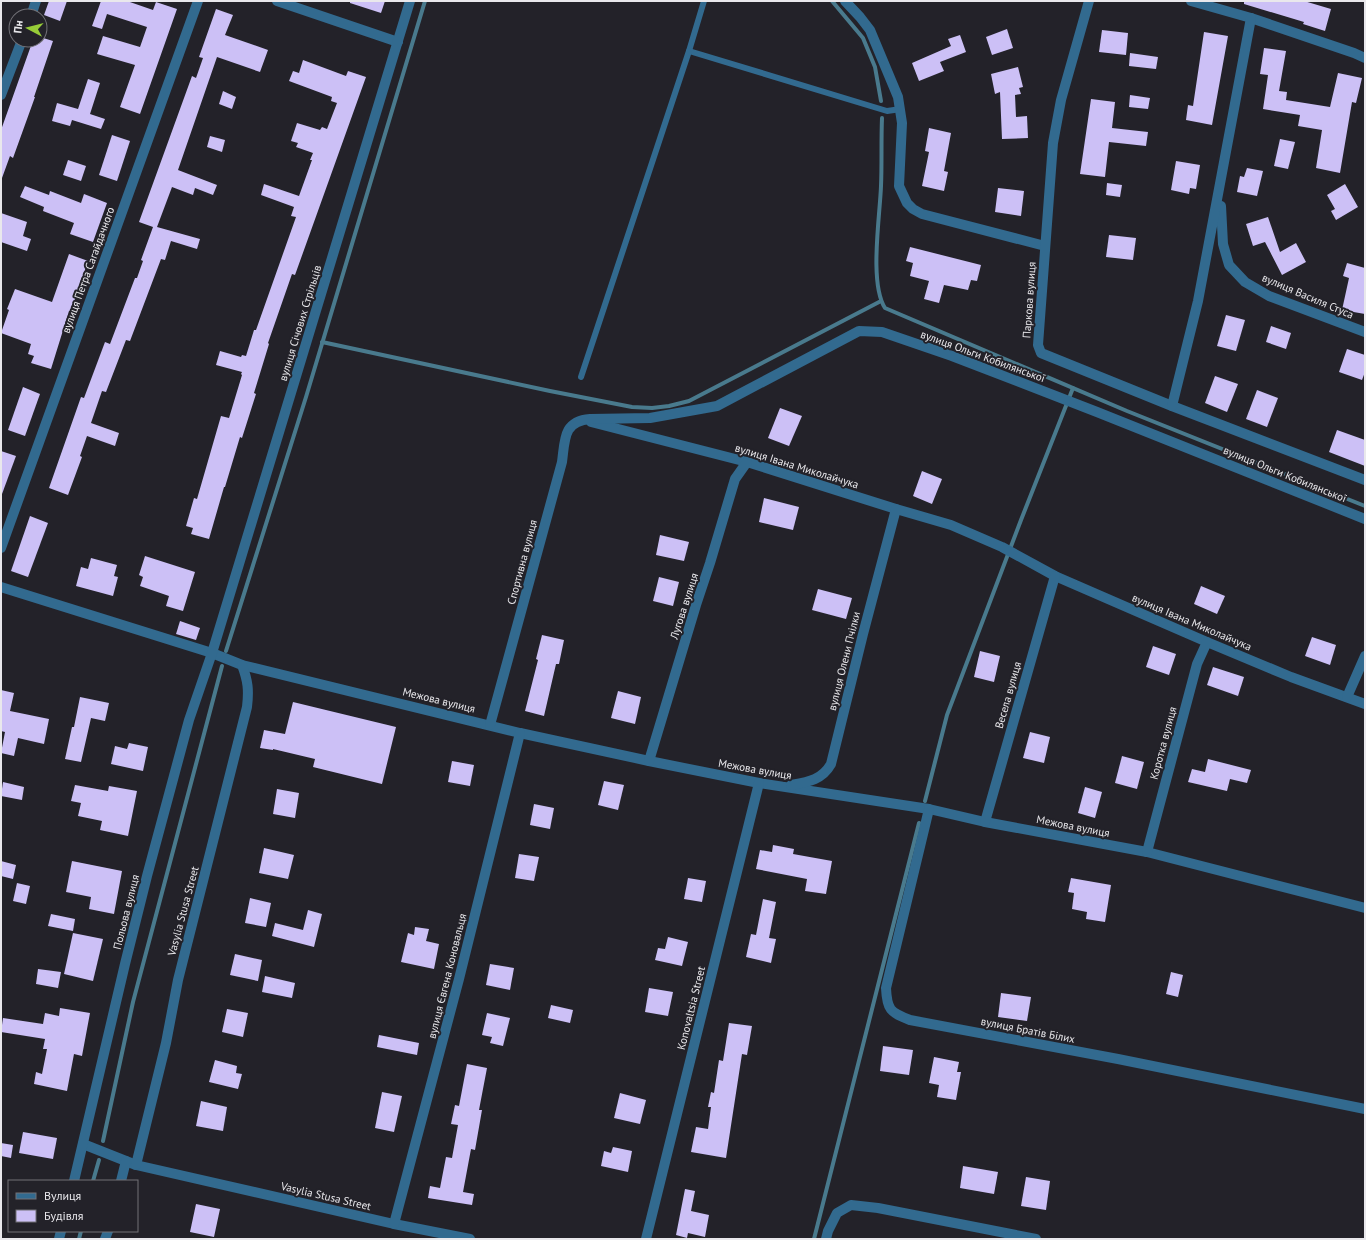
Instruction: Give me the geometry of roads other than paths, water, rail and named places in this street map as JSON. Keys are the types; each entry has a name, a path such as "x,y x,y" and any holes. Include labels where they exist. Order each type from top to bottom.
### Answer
{"street":[{"name":"вулиця Петра Сагайдачного","path":"1,548 198,1"},
{"path":"277,1 398,42"},
{"name":"вулиця Січових Стрільців","path":"212,653 410,1"},
{"path":"846,1 870,30 894,84 898,97 902,123 899,186 907,203 913,209 922,214 1045,246"},
{"name":"Паркова вулиця","path":"1089,1 1056,121 1052,143 1038,344 1042,353 1172,406 1365,480"},
{"path":"1191,1 1251,18 1365,58"},
{"name":"вулиця Василя Стуса","path":"1172,406 1198,301 1220,191 1251,18"},
{"path":"1,94 19,48"},
{"name":"вулиця Василя Стуса","path":"1220,191 1223,244 1229,265 1245,282 1269,296 1365,332"},
{"name":"вулиця Ольги Кобилянської","path":"586,419 650,418 717,406 859,331 882,332 1018,381 1365,519"},
{"name":"вулиця Івана Миколайчука","path":"586,419 747,462 951,525 1002,547 1055,576 1207,642 1291,677 1365,704"},
{"name":"Спортивна вулиця","path":"490,725 562,462 566,437 574,422 586,419"},
{"name":"Лугова вулиця","path":"649,760 735,479 747,462"},
{"name":"вулиця Олени Пчілки","path":"781,786 821,777 831,764 896,509"},
{"name":"Весела вулиця","path":"986,822 1055,576"},
{"name":"Межова вулиця","path":"1,587 212,653 242,664 490,725 649,760 759,782 929,809 986,822 1147,852 1365,908"},
{"name":"Коротка вулиця","path":"1147,852 1197,664 1207,642"},
{"name":"Польова вулиця","path":"74,1180 147,876 189,720 212,653"},
{"path":"1347,697 1365,656"},
{"name":"Vasylia Stusa Street","path":"136,1165 166,1043 178,980 247,707 249,692 247,678 242,664"},
{"name":"вулиця Євгена Коновальця","path":"394,1224 459,979 520,732"},
{"name":"Konovaltsia Street","path":"646,1239 759,782"},
{"name":"вулиця Братів Білих","path":"929,809 886,988 887,1003 895,1014 910,1020 1118,1059 1365,1109"},
{"name":"Vasylia Stusa Street","path":"83,1144 136,1165 394,1224 470,1239"},
{"path":"121,1180 126,1161"},
{"path":"826,1239 828,1231 837,1213 851,1205 878,1208 1036,1239"}],"lane":[{"path":"581,377 704,1"},
{"path":"689,50 887,111 900,109"}],"waterway":[{"path":"226,651 306,397 425,1"},
{"path":"832,1 863,38 875,67 881,101"},
{"path":"882,118 881,186 876,266 877,283 880,297 885,308 1127,411 1365,506"},
{"path":"322,342 550,391 632,407 652,408 689,401 881,301"},
{"path":"925,801 947,715 1073,388"},
{"path":"103,1141 133,1002 222,666"},
{"path":"814,1239 919,823"},
{"path":"93,1180 99,1160"},
{"path":"79,1239 81,1232"}]}
